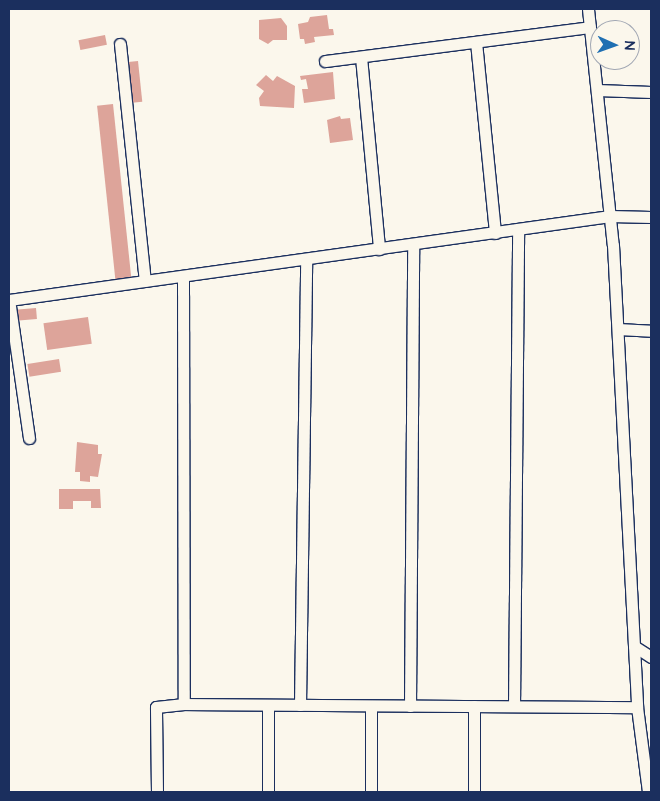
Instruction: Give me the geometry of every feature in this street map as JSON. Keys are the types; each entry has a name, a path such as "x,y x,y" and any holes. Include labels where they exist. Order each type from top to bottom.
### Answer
{"street":[{"path":"325,61 590,27 588,9"},
{"path":"476,42 495,233"},
{"path":"120,44 145,281"},
{"path":"361,57 379,249"},
{"path":"595,70 610,216 618,330 637,707 648,792"},
{"path":"597,90 651,92"},
{"path":"29,438 9,300 610,216 651,217"},
{"path":"514,706 518,230"},
{"path":"410,706 413,244"},
{"path":"300,705 306,260"},
{"path":"183,276 184,704"},
{"path":"618,330 651,331"},
{"path":"634,646 651,657"},
{"path":"157,792 156,707 184,704 637,707"},
{"path":"268,705 268,792"},
{"path":"371,706 371,792"},
{"path":"474,706 474,792"}],"building":[{"path":"327,15 329,29 333,29 334,35 314,37 315,42 305,44 304,39 300,39 298,24 308,22 310,17"},
{"path":"281,18 287,26 287,40 273,40 268,44 259,39 259,20"},
{"path":"105,35 107,45 80,50 78,40"},
{"path":"138,61 142,102 132,103 128,62"},
{"path":"333,72 335,99 304,103 302,89 308,89 306,79 301,80 300,76"},
{"path":"266,75 273,81 277,76 295,86 294,108 260,106 259,98 264,91 256,85"},
{"path":"113,104 131,279 115,281 97,106"},
{"path":"340,116 341,119 350,118 353,140 330,143 327,120"},
{"path":"36,308 37,319 16,321 15,310"},
{"path":"88,317 92,344 47,350 43,323"},
{"path":"59,359 61,372 29,377 27,364"},
{"path":"77,442 98,445 98,454 102,454 98,477 90,476 90,482 80,481 80,472 75,472"},
{"path":"59,489 100,489 101,508 91,508 91,501 73,501 73,509 59,509"}]}
